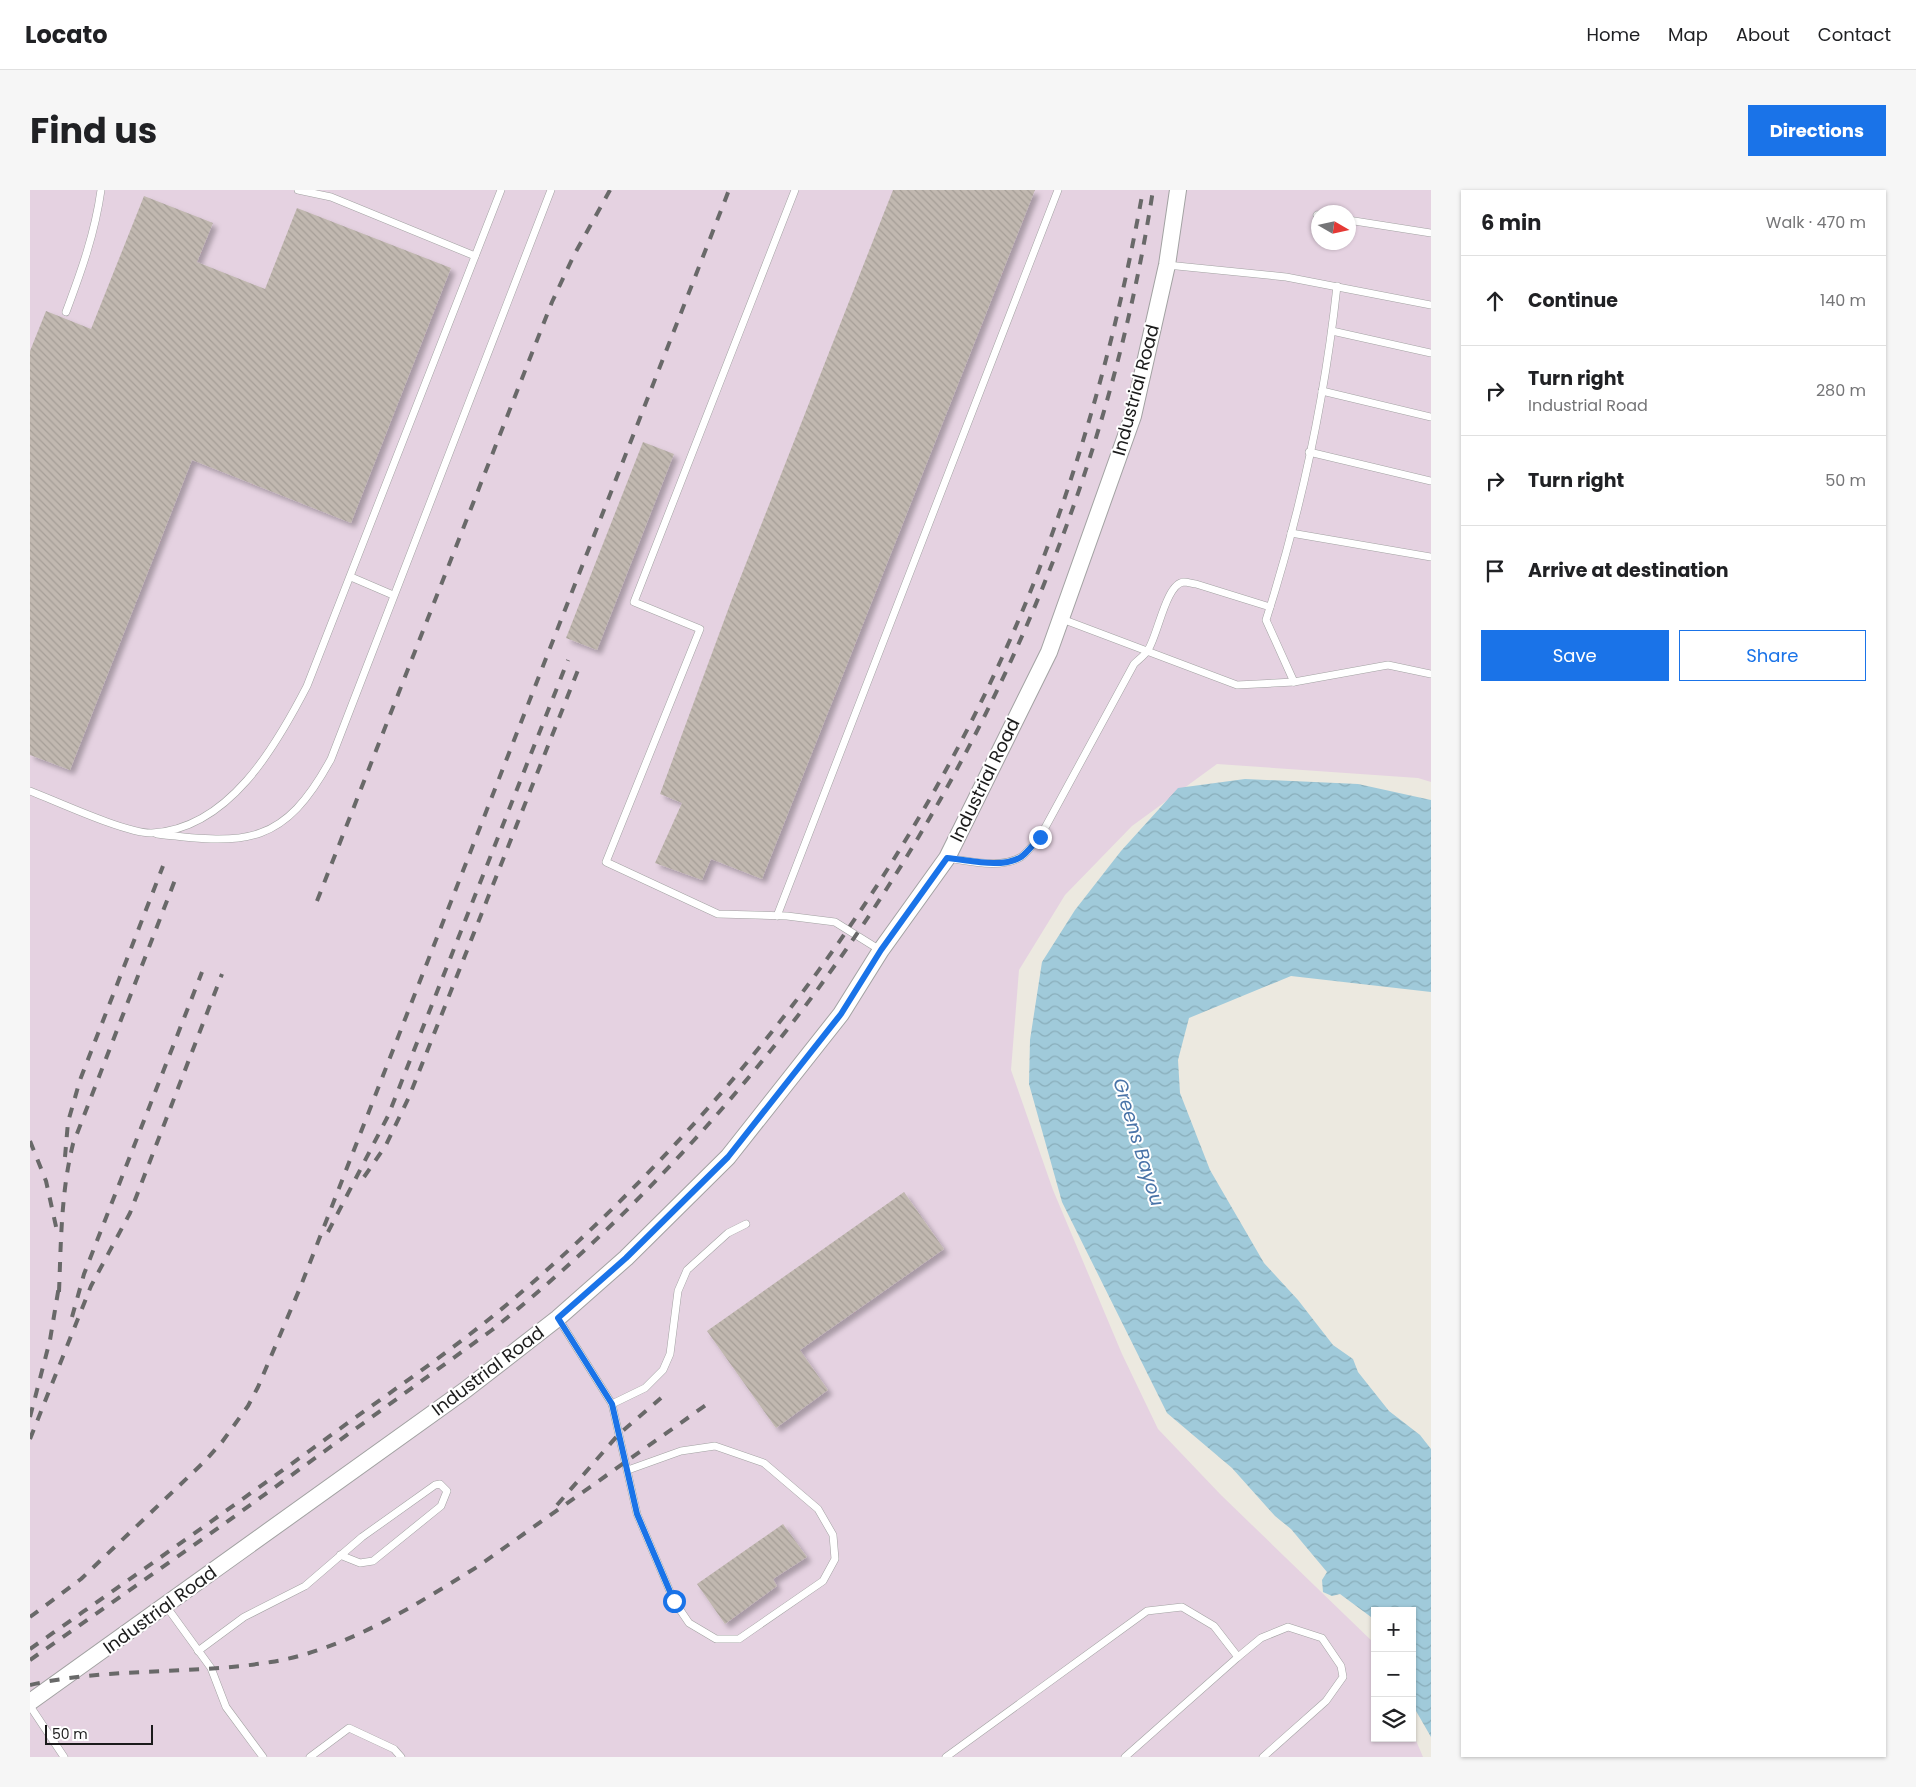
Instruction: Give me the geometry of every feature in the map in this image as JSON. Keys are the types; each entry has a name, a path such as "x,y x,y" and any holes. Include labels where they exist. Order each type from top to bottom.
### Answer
{"street":[{"name":"Industrial Road","path":"30,1702 464,1391 558,1318 626,1258 728,1157 841,1014 881,950 947,858 1049,652 1133,416 1167,265 1178,190"}],"lane":[{"path":"66,312 88,255 97,218 101,190"},
{"path":"298,190 331,197 475,256"},
{"path":"151,833 178,828 199,819 226,801 255,772 282,734 308,686 501,190"},
{"path":"30,791 132,830 217,839 252,837 272,829 296,811 316,787 331,759 551,190"},
{"path":"795,190 634,602 700,629 606,862 718,914 777,916 834,922 881,950"},
{"path":"777,916 1058,190"},
{"path":"1356,221 1431,233"},
{"path":"1167,265 1286,277 1431,305"},
{"path":"1294,682 1266,620 1291,533 1322,391 1337,286"},
{"path":"1332,331 1431,353"},
{"path":"1322,391 1431,417"},
{"path":"1308,452 1431,481"},
{"path":"1291,533 1431,557"},
{"path":"351,578 393,595"},
{"path":"947,858 1011,862 1022,856 1040,837 1134,664 1148,651 1161,623 1170,593 1184,582 1270,607"},
{"path":"1062,618 1237,685 1294,682 1388,665 1431,674"},
{"path":"612,1404 645,1388 663,1370 670,1354 678,1291 687,1270 728,1233 746,1224"},
{"path":"558,1318 612,1404 637,1514 674,1601 689,1623 716,1639 739,1639 823,1581 835,1559 833,1535 818,1509 764,1463 714,1446 681,1451 628,1470"},
{"path":"198,1651 244,1617 305,1586 362,1537 435,1485 440,1484 447,1491 441,1506 373,1561 360,1563 340,1556"},
{"path":"166,1606 211,1668 226,1707 263,1757"},
{"path":"946,1757 1147,1611 1182,1607 1214,1626 1238,1657"},
{"path":"1125,1757 1261,1638 1288,1627 1322,1638 1341,1666 1344,1677 1326,1701 1263,1757"},
{"path":"30,1706 64,1757"},
{"path":"310,1757 349,1728 394,1749 401,1757"}],"shaded area":[{"path":"30,190 1431,190 1431,782 1418,778 1217,764 1132,826 1065,895 1019,970 1011,1070 1053,1190 1122,1354 1158,1429 1221,1495 1371,1640 1371,1742 1416,1742 1416,1740 1423,1757 30,1757"}],"water":[{"name":"Greens Bayou","path":"1245,779 1358,784 1431,800 1431,992 1291,976 1189,1018 1178,1060 1180,1093 1210,1170 1264,1263 1298,1300 1333,1345 1353,1359 1358,1372 1389,1411 1420,1435 1431,1449 1431,1737 1416,1711 1416,1607 1371,1607 1371,1617 1340,1594 1332,1596 1323,1592 1322,1580 1327,1572 1291,1529 1275,1516 1232,1468 1167,1413 1062,1202 1029,1084 1030,1040 1042,962 1075,910 1121,851 1178,788"}],"building":[{"path":"893,190 1035,190 762,879 711,859 702,880 655,863 682,803 660,794 732,599"},
{"path":"144,196 213,223 197,262 265,289 297,208 451,268 351,523 192,460 70,770 30,755 30,351 46,311 91,329"},
{"path":"643,442 674,454 597,650 566,638"},
{"path":"904,1192 944,1249 800,1350 828,1390 776,1428 707,1331"},
{"path":"783,1524 807,1557 773,1579 777,1586 725,1624 697,1584"}],"railway":[{"path":"317,901 552,302 574,255 610,190"},
{"path":"30,1617 81,1579 204,1462 222,1442 248,1406 258,1387 300,1288 729,190"},
{"path":"30,1649 416,1374 482,1325 524,1290 605,1216 681,1138 753,1055 820,968 882,877 939,783 989,685 1033,585 1068,488 1098,390 1123,291 1143,190"},
{"path":"30,1660 224,1524 492,1330 618,1219 733,1096 837,963 928,821 1006,672 1070,516 1119,355 1153,190"},
{"path":"328,1232 388,1116 568,660"},
{"path":"364,1177 386,1145 409,1097 580,665"},
{"path":"65,1157 68,1122 80,1080 163,866"},
{"path":"59,1292 64,1199 73,1144 175,880"},
{"path":"72,1317 84,1274 202,972"},
{"path":"30,1439 91,1286 130,1213 222,974"},
{"path":"30,1141 46,1181 57,1231"},
{"path":"30,1417 50,1340 59,1286"},
{"path":"557,1505 618,1435 661,1398"},
{"path":"30,1685 60,1679 120,1673 241,1666 271,1662 326,1648 378,1625 429,1597 477,1567 706,1405"}],"route":[{"path":"674,1601 637,1514 612,1404 558,1318 626,1258 728,1157 841,1014 881,950 947,858 981,862 1011,862 1022,856 1040,837"}]}
